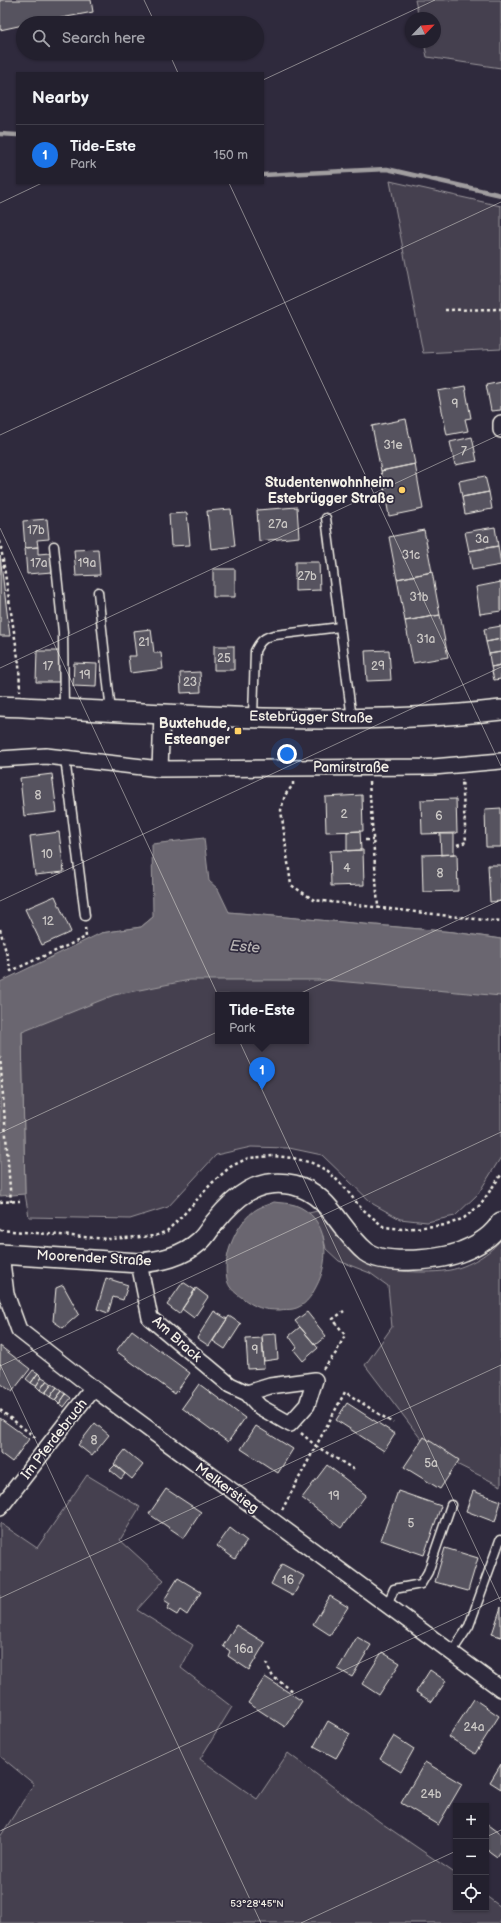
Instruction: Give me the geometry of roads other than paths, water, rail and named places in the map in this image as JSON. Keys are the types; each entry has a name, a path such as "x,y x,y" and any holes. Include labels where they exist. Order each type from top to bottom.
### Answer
{"street":[{"name":"Estebrügger Straße","path":"0,706 162,714 352,718 395,718 501,710"},
{"path":"160,769 162,714"},
{"name":"Pamirstraße","path":"0,759 46,756 160,769 433,767 501,761"},
{"name":"Moorender Straße","path":"0,1254 139,1263 159,1261 189,1250 201,1241 227,1206 247,1190 262,1185 294,1185 308,1191 319,1198 333,1211 354,1240 367,1253 392,1261 430,1259 461,1252 486,1239 501,1222"},
{"name":"Melkerstieg","path":"0,1254 6,1294 19,1330 93,1388 501,1690"},
{"name":"Am Brack","path":"139,1263 150,1318 230,1385 247,1393 260,1407 290,1424 307,1405 315,1380 270,1386 247,1393"},
{"name":"Im Pferdebruch","path":"0,1508 93,1388"}],"lane":[{"path":"326,518 352,718"},
{"path":"54,546 62,618 64,709"},
{"path":"98,592 111,712"},
{"path":"253,717 255,651 260,642 268,636 340,627"},
{"path":"65,758 84,916"},
{"path":"387,1606 394,1589 421,1584 428,1572 451,1505"},
{"path":"451,1653 469,1626 500,1540"}],"water":[{"name":"Este","path":"204,838 209,881 218,889 229,912 454,932 501,939 501,996 326,980 190,980 114,995 22,1032 25,1194 0,1196 0,982 101,933 141,927 153,917 152,844"},
{"path":"274,1202 293,1204 306,1211 315,1219 321,1229 324,1240 324,1264 321,1276 309,1298 304,1304 297,1308 268,1310 259,1308 246,1301 234,1291 230,1287 227,1279 226,1270 229,1250 237,1230 250,1215 259,1208"}],"waterway":[{"path":"0,134 16,135"},
{"path":"264,175 387,169 501,195"}],"place":[{"name":"Studentenwohnheim Estebrügger Straße","path":"402,490"},
{"name":"Buxtehude, Esteanger","path":"238,731"},
{"name":"Tide-Este","path":"262,1090"}]}
